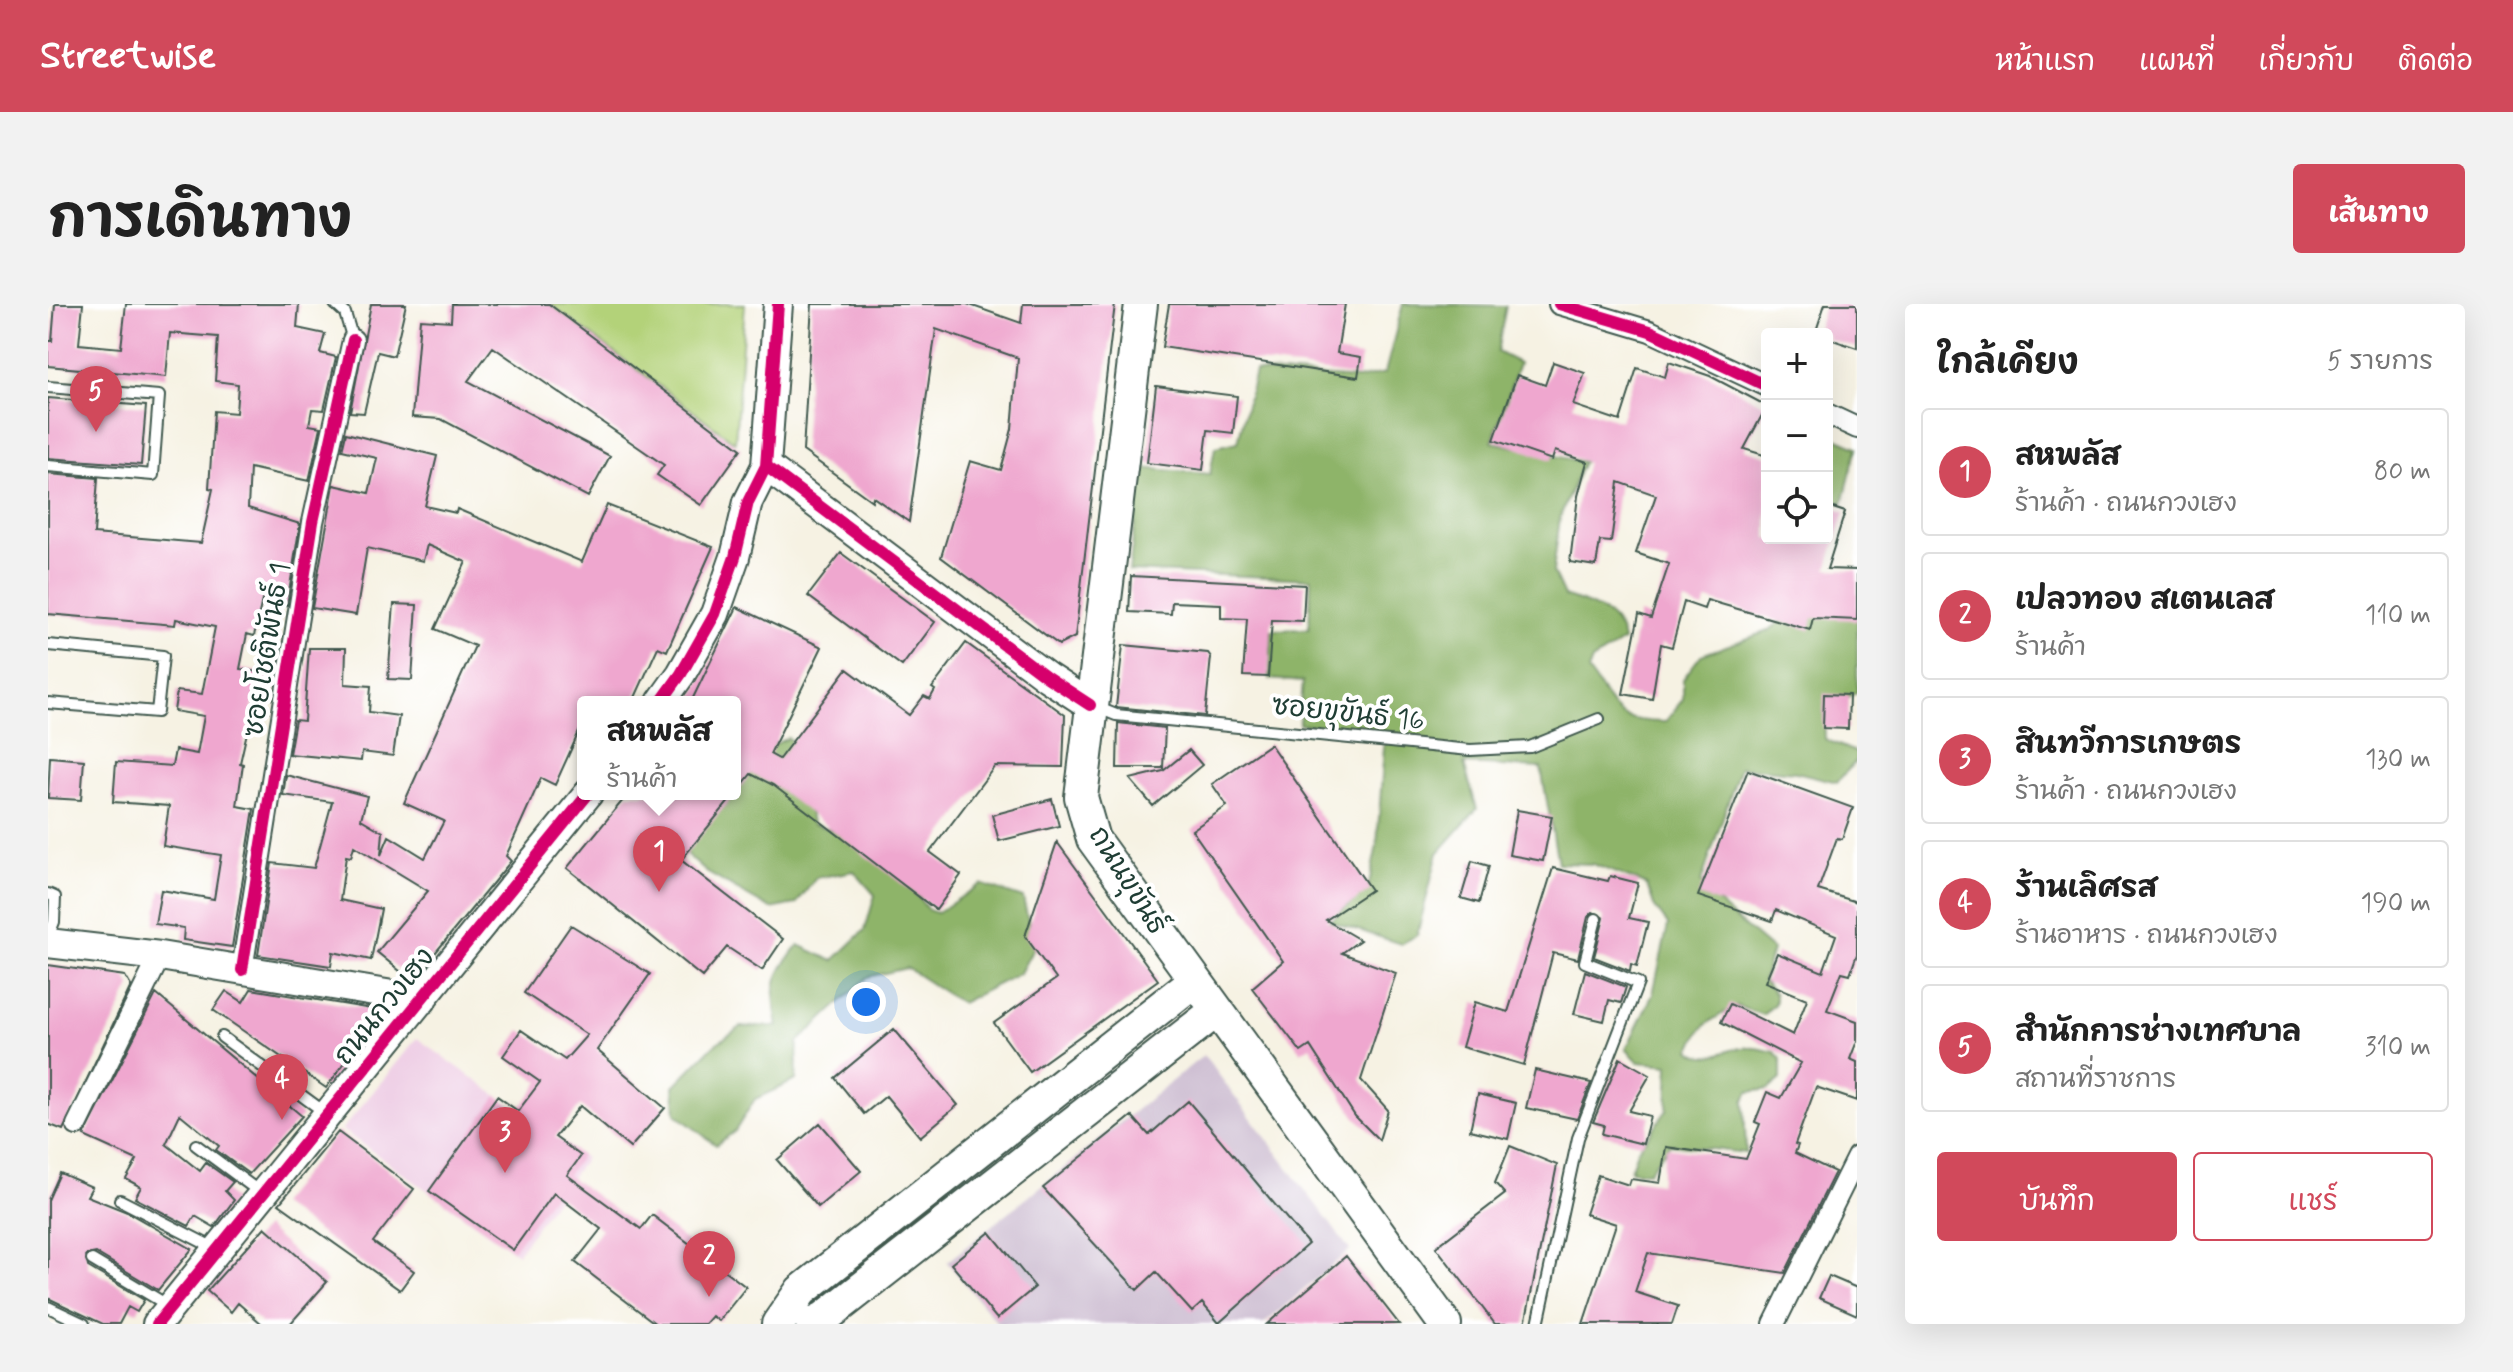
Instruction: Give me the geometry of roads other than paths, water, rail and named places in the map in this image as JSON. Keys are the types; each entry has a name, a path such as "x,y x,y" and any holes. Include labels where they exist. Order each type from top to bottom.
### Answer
{"main road":[{"name":"ถนนขุขันธ์","path":"1141,304 1081,797 1093,839 1445,1324"},
{"path":"778,1324 801,1291 1194,981"},
{"path":"812,1324 824,1318 1216,1011"}],"street":[{"path":"665,696 715,614 735,557 748,502 766,466 778,304"},
{"path":"1559,304 1650,331 1761,383"},
{"name":"ซอยโชติพันธ์ 1","path":"242,970 313,522 353,340"},
{"path":"1833,417 1857,428"},
{"path":"766,466 1047,677 1090,705"},
{"name":"ถนนกวงเฮง","path":"164,1316 583,800"},
{"path":"48,940 422,1000"},
{"path":"77,1125 160,956"},
{"path":"1774,1324 1857,1157"}],"lane":[{"path":"335,304 345,313 353,340"},
{"path":"48,387 159,396 153,475 48,466"},
{"path":"48,645 163,656 157,712 48,703"},
{"name":"ซอยขุขันธ์ 16","path":"1090,705 1116,715 1470,750 1530,747 1599,719"},
{"path":"48,894 55,897 54,922 48,940"},
{"path":"1538,1324 1578,1138 1638,983 1585,962 1596,919"},
{"path":"222,1037 328,1115"},
{"path":"196,1145 263,1195"},
{"path":"120,1200 218,1250"},
{"path":"92,1260 164,1316"},
{"path":"48,1307 84,1324"}],"place":[{"name":"สำนักการช่างเทศบาล","path":"96,432"},
{"name":"สหพลัส","path":"659,892"},
{"name":"ร้านเลิศรส","path":"282,1120"},
{"name":"สินทวีการเกษตร","path":"505,1173"},
{"name":"เปลวทอง สเตนเลส","path":"709,1297"}]}
